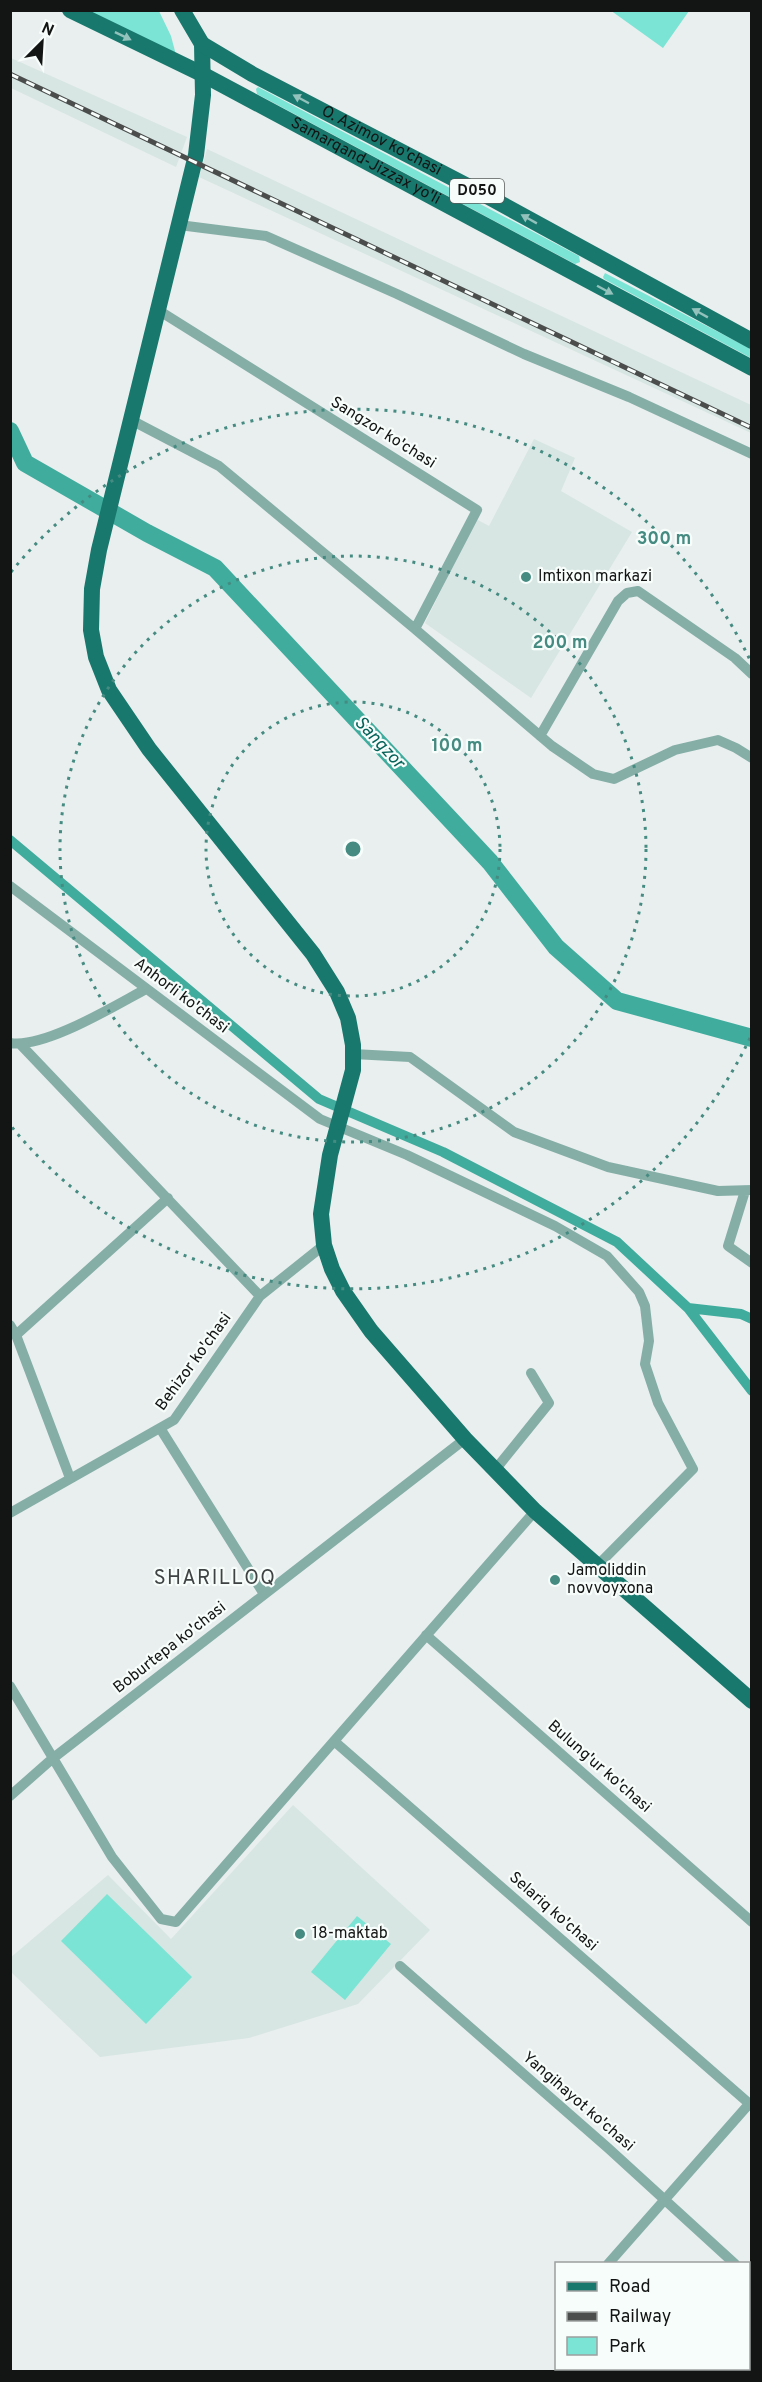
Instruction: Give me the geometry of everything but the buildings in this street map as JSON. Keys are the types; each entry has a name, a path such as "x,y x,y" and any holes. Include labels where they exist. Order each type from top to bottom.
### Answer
{"main road":[{"name":"Samarqand-Jizzax yo'li","path":"70,10 202,74 752,368"},
{"name":"D050","path":"182,10 202,44"},
{"path":"202,44 203,95 196,155 99,550 92,589 91,630 96,657 109,690 149,748 318,961 345,1009 353,1054 350,1087 336,1126 322,1199 324,1245 332,1269 356,1310 465,1438 535,1511 752,1701"},
{"name":"O. Azimov ko'chasi","path":"202,44 252,74 485,195 752,340"},
{"path":"573,273 584,271 588,267 589,259 585,250"}],"street":[{"path":"179,225 266,236 398,294 524,354 629,397 752,454"},
{"name":"Sangzor ko'chasi","path":"158,310 477,510 416,629"},
{"path":"131,420 219,466 416,629 540,736 594,774 614,779 675,750 718,740 736,747 752,758"},
{"path":"540,736 618,601 627,593 638,591 735,658 752,674"},
{"name":"Anhorli ko'chasi","path":"10,886 320,1119 407,1155 555,1226 607,1256 639,1292 645,1306 649,1341 645,1364 658,1403 693,1469 597,1566"},
{"path":"146,989 67,1030 16,1044 168,1198 260,1296"},
{"path":"353,1054 410,1058 514,1132 608,1167 718,1191 748,1190 728,1246 752,1263"},
{"path":"16,1335 168,1198"},
{"name":"Behizor ko'chasi","path":"10,1513 174,1420 260,1296 324,1245"},
{"path":"10,1325 16,1335 70,1478"},
{"path":"495,1470 549,1403 531,1373"},
{"path":"160,1428 264,1594"},
{"name":"Boburtepa ko'chasi","path":"10,1796 52,1759 465,1438"},
{"path":"10,1686 112,1857 161,1919 176,1922 535,1511"},
{"name":"Bulung'ur ko'chasi","path":"426,1635 752,1922"},
{"name":"Selariq ko'chasi","path":"334,1741 750,2105"},
{"name":"Yangihayot ko'chasi","path":"400,1966 733,2262"},
{"path":"610,2262 750,2105"}],"shaded area":[{"path":"11,58 187,137 176,167 11,88"},
{"path":"207,149 751,405 751,433 199,177"},
{"name":"Imtixon markazi","path":"534,439 575,458 561,491 632,532 531,698 425,623 476,519 489,526"},
{"name":"18-maktab","path":"293,1805 430,1930 358,2004 249,2038 100,2057 11,1972 10,1958 108,1875 171,1939"}],"green space":[{"path":"610,10 689,10 689,11 663,48"},
{"path":"85,11 159,11 171,36 176,55"},
{"path":"258,87 579,256 580,262 575,264 257,94"},
{"path":"605,273 751,349 751,358 604,279"},
{"path":"107,1894 192,1977 146,2024 61,1941"},
{"path":"357,1916 391,1944 345,2000 311,1972"}],"waterway":[{"name":"Sangzor","path":"10,431 25,463 147,533 215,568 490,862 556,947 617,1001 752,1038"},
{"path":"10,840 319,1099 443,1152 617,1242 688,1308 752,1391"},
{"path":"688,1308 741,1314 752,1319"}],"railway":[{"path":"10,74 752,428"}],"place":[{"name":"Imtixon markazi","path":"526,577"},
{"name":"Jamoliddin novvoyxona","path":"555,1580"},
{"name":"18-maktab","path":"300,1934"}],"district":[{"name":"SHARILLOQ","path":"215,1579"}]}
